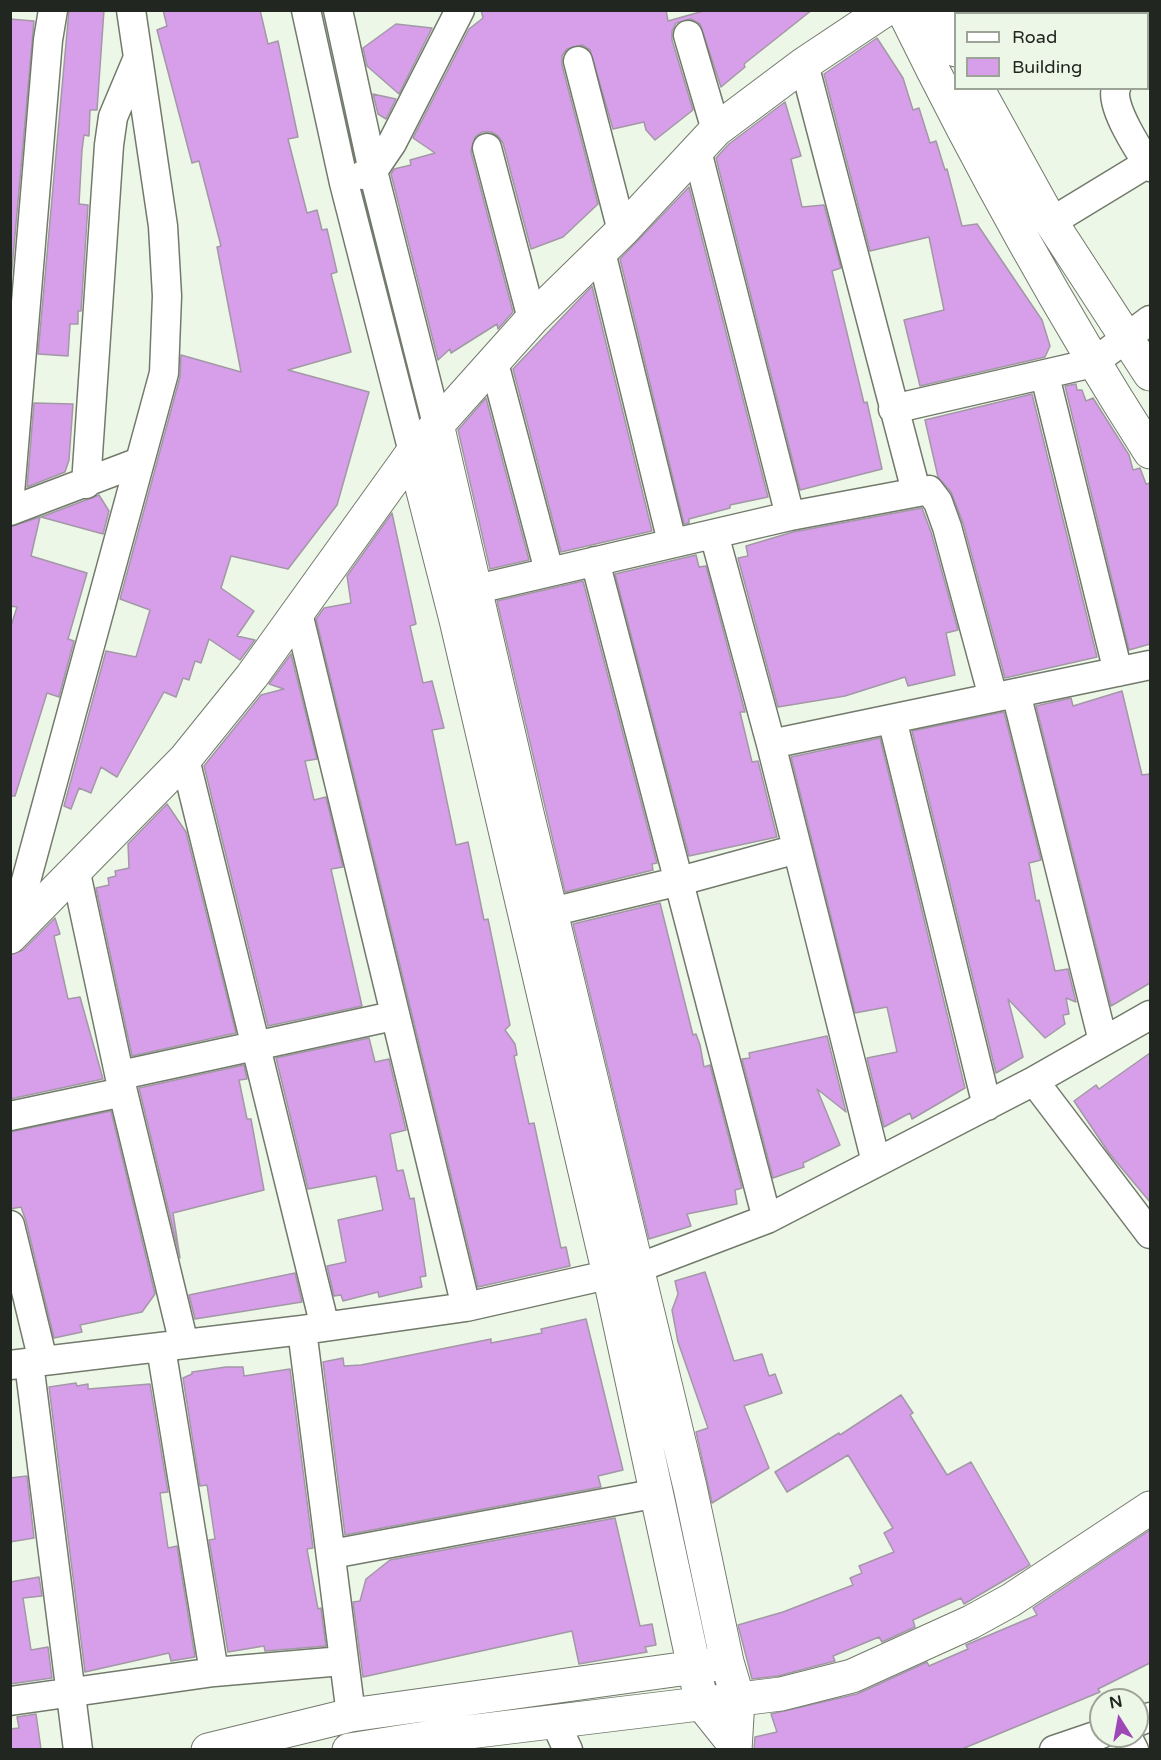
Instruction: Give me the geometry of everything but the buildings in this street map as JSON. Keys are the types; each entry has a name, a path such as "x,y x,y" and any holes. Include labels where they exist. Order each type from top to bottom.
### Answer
{"street":[{"path":"10,493 48,40 53,10"},
{"path":"11,936 164,373 167,296 163,226 131,10"},
{"path":"306,10 344,183 623,1271 690,1487 727,1662 738,1699 734,1747"},
{"path":"338,10 373,171 477,589 551,912 623,1271 658,1493 702,1704 734,1747"},
{"path":"344,183 373,171 393,143 460,10"},
{"path":"903,10 979,160 1093,363 1150,452"},
{"path":"934,10 954,47"},
{"path":"11,936 76,873 185,759 298,613 413,452 532,319 612,242 707,141 804,64 875,14"},
{"path":"688,35 707,141 790,516"},
{"path":"86,484 109,146 113,117 137,60"},
{"path":"578,62 672,542"},
{"path":"804,64 892,409 916,490"},
{"path":"978,90 1052,222 1138,329 1150,374"},
{"path":"1052,222 1149,165 1117,107 1114,95 1115,90"},
{"path":"487,148 532,319"},
{"path":"892,409 1093,363 1138,329"},
{"path":"494,363 549,571"},
{"path":"1044,376 1118,672"},
{"path":"10,511 139,462"},
{"path":"477,589 790,516 916,490 929,490 938,502 1004,695 1102,1041"},
{"path":"714,534 771,744 876,1162"},
{"path":"595,561 767,1219"},
{"path":"298,613 344,798 393,1016 466,1307"},
{"path":"771,744 1118,672 1149,669"},
{"path":"892,719 987,1106"},
{"path":"185,759 256,1044 314,1328 342,1661 351,1715"},
{"path":"551,912 680,881 797,849"},
{"path":"76,873 122,1084 173,1346 214,1672"},
{"path":"27,1363 466,1307 623,1271 767,1219 1034,1082 1150,1015"},
{"path":"10,1116 256,1044 393,1016"},
{"path":"1034,1082 1150,1234"},
{"path":"10,1225 69,1694 78,1749"},
{"path":"332,1554 658,1493"},
{"path":"349,1749 562,1736 702,1704 781,1694 852,1676 905,1653 1011,1600 1150,1508"},
{"path":"10,1701 214,1672 342,1661"},
{"path":"208,1749 351,1715 727,1662"},
{"path":"1054,1749 1089,1738"}]}
